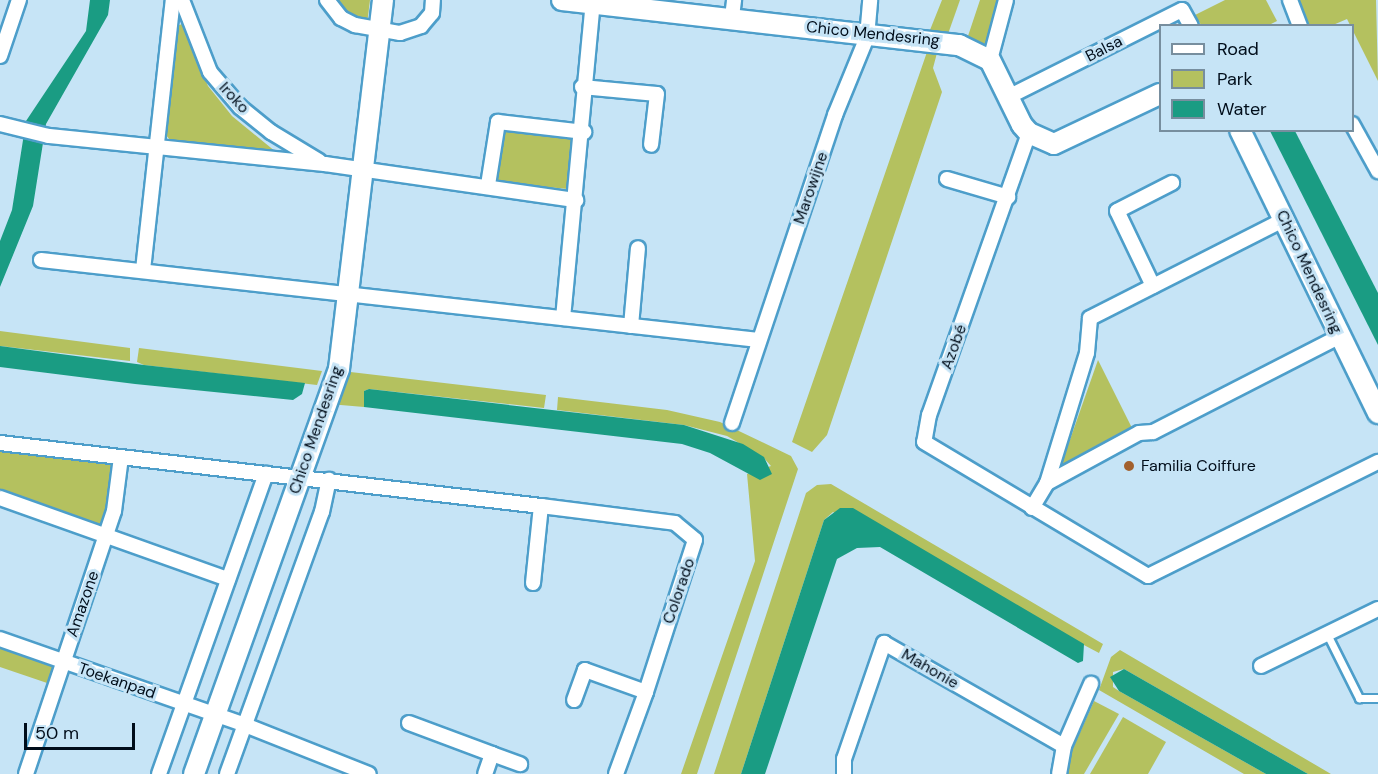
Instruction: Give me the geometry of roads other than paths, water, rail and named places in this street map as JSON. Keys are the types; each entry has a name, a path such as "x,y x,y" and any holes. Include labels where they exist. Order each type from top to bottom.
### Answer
{"street":[{"path":"0,56 19,0"},
{"path":"144,270 155,146 173,0"},
{"name":"Iroko","path":"182,0 210,72 240,107 271,132 324,164"},
{"path":"327,0 341,18 400,33 421,26 432,13 433,0"},
{"name":"Chico Mendesring","path":"194,774 339,369 383,0"},
{"name":"Chico Mendesring","path":"562,0 733,8 867,37 948,42 990,60"},
{"path":"867,37 870,0"},
{"path":"1006,0 990,60 1029,133 1054,144 1159,95"},
{"path":"1290,0 1298,24"},
{"path":"563,318 584,132 580,114 593,2"},
{"name":"Balsa","path":"1010,96 1182,10 1190,24"},
{"name":"Marowijne","path":"732,423 835,115 867,37"},
{"path":"582,87 657,94 651,145"},
{"path":"488,185 498,122 584,132"},
{"name":"Iroko","path":"0,124 49,136 324,164 361,170"},
{"path":"1354,126 1378,171"},
{"name":"Chico Mendesring","path":"1241,132 1378,413"},
{"name":"Azobé","path":"1029,133 929,415 924,442 1148,576 1378,462"},
{"path":"361,170 488,185 576,200"},
{"path":"948,179 1008,197"},
{"path":"1153,286 1117,212 1172,183"},
{"path":"1032,508 1047,483 1087,353 1090,318 1285,219"},
{"path":"631,326 638,248"},
{"path":"41,260 347,292 759,340"},
{"path":"1047,483 1139,433 1153,432 1339,337"},
{"path":"0,443 266,474 301,476"},
{"name":"Amazone","path":"26,774 106,536 122,457"},
{"name":"Chico Mendesring","path":"159,774 266,474"},
{"name":"Colorado","path":"301,476 675,523 695,540 646,692 616,774"},
{"name":"Chico Mendesring","path":"227,774 322,512 329,480"},
{"path":"0,498 228,579"},
{"path":"533,583 541,506"},
{"path":"1261,666 1378,609"},
{"name":"Toekanpad","path":"0,639 245,725 369,774"},
{"name":"Mahonie","path":"844,774 844,759 884,643 1064,746"},
{"path":"574,700 585,670 646,692"},
{"path":"1059,774 1064,746 1091,684"},
{"path":"409,723 520,764"},
{"path":"485,774 492,754"}],"lane":[{"path":"1327,634 1359,698 1378,698"}],"water":[{"path":"90,0 110,0 108,15 46,124 33,206 0,287 0,241 12,210 26,121 86,31"},
{"path":"1271,132 1296,132 1378,293 1378,345"},
{"path":"0,346 305,383 302,394 293,400 135,384 0,367"},
{"path":"369,389 684,425 743,444 764,457 772,474 760,480 710,453 682,444 364,407 364,391"},
{"path":"840,508 853,508 1084,644 1083,661 1078,663 880,547 857,548 837,559 765,774 741,774 824,520"},
{"path":"1124,669 1308,774 1266,774 1119,691 1110,677"}],"place":[{"name":"Familia Coiffure","path":"1129,466"}]}
